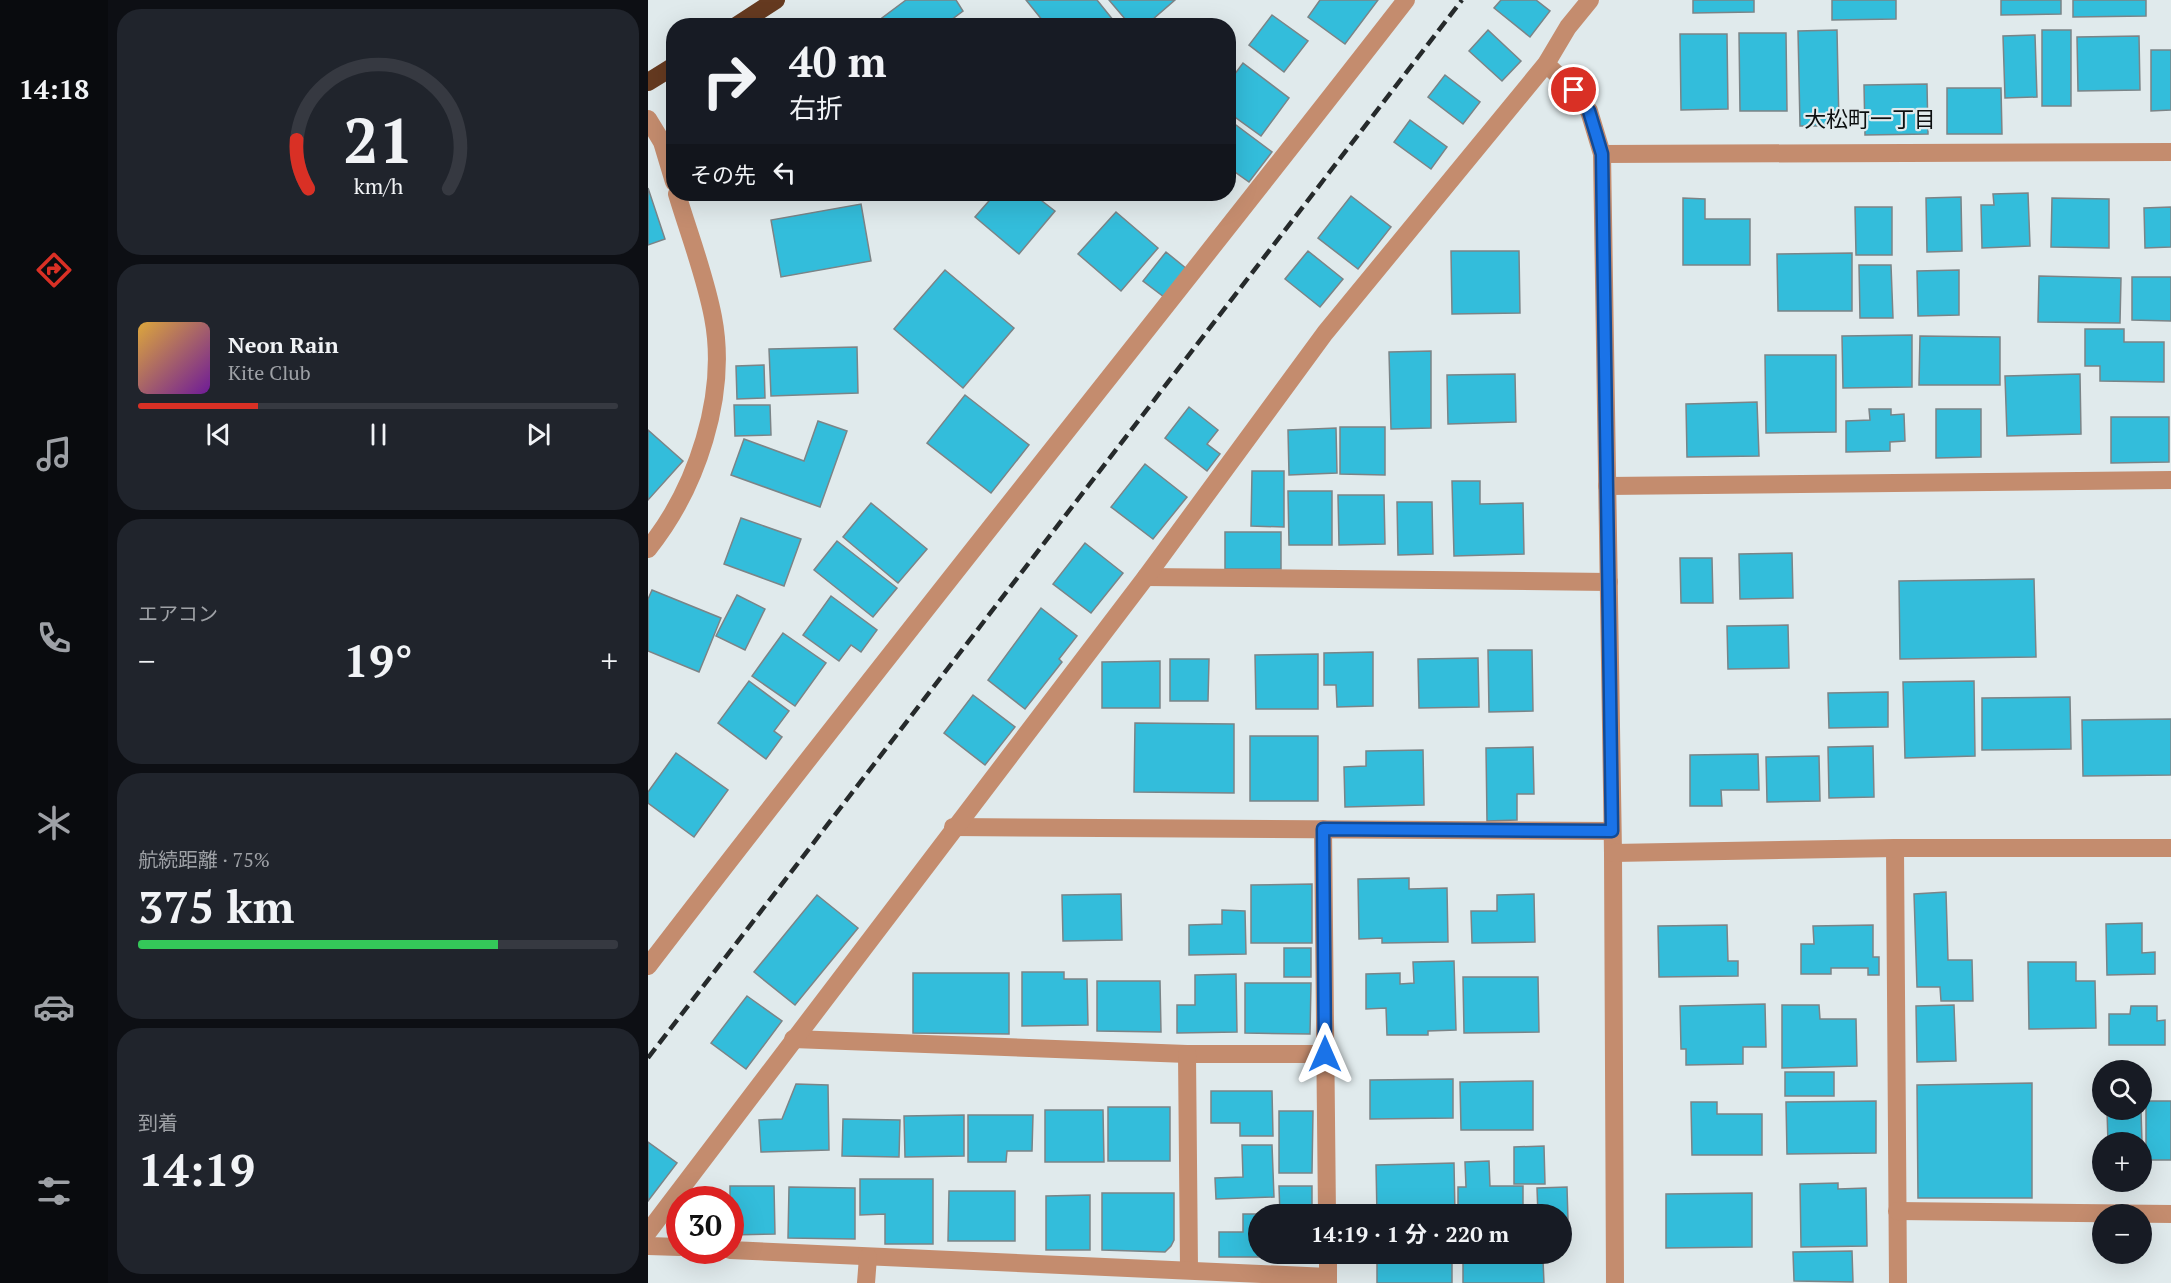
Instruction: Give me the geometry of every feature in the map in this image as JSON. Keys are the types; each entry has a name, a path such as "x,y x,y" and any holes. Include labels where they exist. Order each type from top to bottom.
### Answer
{"highway":[{"path":"748,18 776,0"},
{"path":"648,82 666,71"}],"street":[{"path":"648,966 820,742 1180,291 1406,0"},
{"path":"648,1232 953,827 1146,577 1325,333 1546,64 1568,27 1590,0"},
{"path":"1546,64 1574,90 1589,111 1602,154 1613,853 1615,1283"},
{"path":"648,119 662,142 666,155"},
{"path":"1602,154 2171,152"},
{"path":"648,549 666,527 702,451 712,406 716,363 714,318 679,201"},
{"path":"1607,486 2171,480"},
{"path":"1146,577 1609,582"},
{"path":"953,827 1612,831"},
{"path":"1323,829 1327,1204"},
{"path":"1613,853 1895,848 2171,848"},
{"path":"1895,848 1898,1283"},
{"path":"794,1039 1187,1054 1325,1054"},
{"path":"1187,1054 1189,1269"},
{"path":"1897,1212 2171,1214"},
{"path":"648,1246 666,1247"},
{"path":"744,1251 1189,1269 1328,1280 1328,1264"},
{"path":"866,1283 868,1257"}],"building":[{"path":"906,0 956,0 963,11 954,18 882,18"},
{"path":"1026,0 1097,0 1112,18 1041,18"},
{"path":"1109,0 1175,0 1154,18 1124,18"},
{"path":"1320,0 1378,0 1345,44 1308,17"},
{"path":"1501,0 1536,0 1550,11 1530,37 1494,8"},
{"path":"1693,0 1754,0 1754,12 1693,13"},
{"path":"1832,0 1896,0 1896,19 1832,20"},
{"path":"2001,0 2061,0 2061,14 2001,15"},
{"path":"2073,0 2146,0 2146,16 2073,17"},
{"path":"1272,15 1308,41 1284,72 1249,45"},
{"path":"1488,30 1521,61 1502,81 1469,51"},
{"path":"1837,30 1839,126 1800,126 1798,31"},
{"path":"2042,30 2071,30 2071,106 2042,106"},
{"path":"1739,33 1786,33 1787,111 1740,111"},
{"path":"1680,34 1727,34 1728,109 1681,110"},
{"path":"2035,35 2037,97 2005,98 2003,36"},
{"path":"2139,36 2140,90 2078,91 2077,37"},
{"path":"2151,50 2171,50 2171,110 2151,111"},
{"path":"1243,63 1289,98 1261,136 1236,118 1236,72"},
{"path":"1445,75 1480,102 1463,124 1428,97"},
{"path":"1927,84 1928,134 1865,135 1864,85"},
{"path":"1947,88 2001,88 2002,134 1947,134"},
{"path":"1410,120 1447,147 1431,169 1394,142"},
{"path":"1236,125 1272,152 1249,182 1236,173"},
{"path":"648,188 665,239 648,245"},
{"path":"2028,193 2030,246 1982,248 1981,205 1994,205 1993,194"},
{"path":"1351,196 1391,227 1358,269 1318,238"},
{"path":"1961,197 1962,251 1927,252 1926,198"},
{"path":"1683,198 1705,199 1705,219 1750,219 1750,265 1683,265"},
{"path":"2052,198 2109,199 2109,248 2051,247"},
{"path":"989,201 1042,201 1055,211 1019,254 975,217"},
{"path":"861,204 871,261 781,277 771,220"},
{"path":"1855,207 1892,207 1892,255 1856,255"},
{"path":"2171,207 2171,247 2145,248 2144,208"},
{"path":"1116,212 1158,248 1121,291 1078,254"},
{"path":"1308,251 1343,279 1320,307 1285,279"},
{"path":"1451,251 1519,251 1520,313 1452,314"},
{"path":"1166,252 1187,269 1164,297 1143,281"},
{"path":"1852,253 1852,311 1778,311 1777,254"},
{"path":"1859,265 1891,265 1893,318 1860,318"},
{"path":"945,270 1014,328 963,388 894,329"},
{"path":"1959,270 1959,315 1918,316 1917,271"},
{"path":"2039,276 2121,278 2120,323 2038,322"},
{"path":"2132,277 2171,277 2171,321 2132,320"},
{"path":"2085,329 2124,329 2124,342 2164,342 2164,382 2100,381 2100,366 2085,366"},
{"path":"1912,335 1912,387 1843,388 1842,336"},
{"path":"1920,336 2000,337 2000,385 1919,385"},
{"path":"857,347 858,393 771,396 769,349"},
{"path":"1431,351 1431,428 1391,429 1389,352"},
{"path":"1765,355 1836,355 1836,432 1766,433"},
{"path":"764,365 765,398 737,399 736,366"},
{"path":"1515,374 1516,422 1448,424 1447,375"},
{"path":"2080,374 2081,434 2007,436 2005,376"},
{"path":"965,395 1029,445 991,493 927,443"},
{"path":"1757,402 1759,456 1687,457 1686,404"},
{"path":"734,405 770,405 771,435 735,436"},
{"path":"1189,407 1218,430 1207,444 1220,454 1207,471 1165,438"},
{"path":"1869,409 1891,409 1891,415 1904,414 1905,441 1890,442 1890,451 1846,452 1846,421 1870,420"},
{"path":"1936,409 1981,409 1981,457 1936,458"},
{"path":"2111,417 2169,417 2169,462 2111,463"},
{"path":"818,421 847,431 820,507 731,475 744,439 804,461"},
{"path":"1340,427 1385,427 1385,475 1340,474"},
{"path":"1336,428 1337,473 1289,475 1288,430"},
{"path":"648,430 683,461 648,500"},
{"path":"1145,464 1187,497 1153,539 1111,507"},
{"path":"1252,471 1284,471 1284,527 1251,526"},
{"path":"1452,481 1480,481 1480,504 1523,503 1524,554 1454,556"},
{"path":"1288,491 1332,491 1332,545 1289,545"},
{"path":"1338,495 1384,495 1385,544 1339,545"},
{"path":"1397,502 1432,502 1433,554 1398,555"},
{"path":"871,503 927,549 898,583 843,537"},
{"path":"741,518 801,539 784,586 724,564"},
{"path":"1225,532 1281,532 1281,569 1225,569"},
{"path":"837,541 897,588 873,617 814,570"},
{"path":"1085,543 1123,573 1091,613 1053,584"},
{"path":"1792,553 1793,598 1740,599 1739,554"},
{"path":"1680,558 1712,558 1713,603 1681,603"},
{"path":"2034,579 2036,657 1900,659 1899,581"},
{"path":"652,590 721,618 699,672 648,651 648,599"},
{"path":"737,595 765,609 745,650 716,636"},
{"path":"831,596 877,630 861,652 851,645 839,661 803,635"},
{"path":"1041,608 1077,636 1059,659 1062,662 1025,709 988,680"},
{"path":"1788,625 1789,668 1728,669 1727,626"},
{"path":"783,633 826,663 795,706 752,676"},
{"path":"1488,650 1532,650 1533,711 1489,712"},
{"path":"1373,652 1373,706 1337,707 1336,685 1324,685 1324,653"},
{"path":"1318,654 1318,709 1256,709 1255,655"},
{"path":"1478,658 1479,707 1419,708 1418,659"},
{"path":"1170,659 1209,659 1208,701 1170,701"},
{"path":"1160,661 1160,708 1102,708 1102,662"},
{"path":"749,681 789,711 774,731 782,737 766,759 718,723"},
{"path":"1974,681 1975,756 1905,758 1903,682"},
{"path":"1888,692 1888,727 1829,728 1828,693"},
{"path":"973,695 1015,727 985,765 944,733"},
{"path":"2070,697 2071,749 1982,750 1982,698"},
{"path":"2171,719 2171,775 2083,776 2082,720"},
{"path":"1135,723 1234,724 1234,793 1134,792"},
{"path":"1250,736 1318,736 1318,801 1250,801"},
{"path":"1873,746 1874,797 1829,798 1828,747"},
{"path":"1533,747 1534,794 1517,794 1517,820 1487,821 1486,748"},
{"path":"1423,750 1424,805 1345,807 1344,767 1366,766 1366,751"},
{"path":"676,753 728,790 694,837 648,803 648,792"},
{"path":"1758,754 1759,790 1721,790 1722,806 1690,806 1690,755"},
{"path":"1819,756 1820,801 1767,802 1766,757"},
{"path":"1409,878 1409,889 1447,888 1448,942 1382,943 1382,938 1359,939 1358,879"},
{"path":"1312,884 1312,943 1251,943 1251,885"},
{"path":"1946,892 1948,960 1972,960 1973,1001 1941,1001 1940,987 1917,987 1914,894"},
{"path":"1121,894 1122,940 1063,941 1062,895"},
{"path":"1534,894 1535,942 1472,943 1471,911 1497,911 1497,895"},
{"path":"817,895 858,928 795,1005 754,972"},
{"path":"1222,910 1245,911 1246,954 1189,955 1189,925 1222,924"},
{"path":"2142,923 2142,953 2155,952 2155,974 2107,975 2106,924"},
{"path":"1727,925 1728,961 1738,961 1738,976 1659,977 1658,926"},
{"path":"1873,925 1873,957 1879,957 1879,975 1868,975 1868,968 1831,968 1831,974 1801,974 1801,944 1814,944 1813,926"},
{"path":"1284,948 1311,948 1311,977 1284,977"},
{"path":"1454,961 1456,1030 1428,1031 1428,1035 1387,1035 1386,1008 1366,1009 1366,974 1400,973 1400,984 1414,983 1413,962"},
{"path":"2028,962 2076,962 2076,981 2095,981 2096,1028 2029,1029"},
{"path":"1022,972 1064,972 1064,979 1087,979 1088,1025 1022,1026"},
{"path":"913,973 1009,973 1009,1034 913,1033"},
{"path":"1236,974 1237,1032 1177,1033 1177,1005 1195,1005 1195,975"},
{"path":"1463,977 1538,977 1539,1032 1464,1033"},
{"path":"1097,981 1160,981 1161,1032 1097,1031"},
{"path":"1245,983 1311,983 1310,1034 1245,1033"},
{"path":"747,996 782,1021 746,1069 711,1043"},
{"path":"1765,1004 1766,1047 1743,1047 1743,1064 1686,1065 1686,1049 1681,1049 1680,1006"},
{"path":"1782,1005 1819,1005 1820,1019 1856,1019 1857,1066 1782,1068"},
{"path":"1954,1005 1956,1061 1917,1062 1916,1006"},
{"path":"2131,1006 2157,1006 2157,1021 2165,1020 2165,1045 2109,1045 2109,1014 2130,1014"},
{"path":"1785,1072 1834,1072 1834,1096 1785,1096"},
{"path":"1453,1079 1453,1118 1370,1119 1370,1080"},
{"path":"1533,1081 1533,1130 1461,1130 1460,1082"},
{"path":"2032,1083 2032,1198 1918,1198 1917,1085"},
{"path":"796,1084 828,1085 829,1150 761,1152 759,1120 782,1119"},
{"path":"1211,1091 1272,1091 1273,1136 1240,1136 1240,1123 1211,1123"},
{"path":"1876,1101 1876,1153 1787,1154 1786,1102"},
{"path":"2152,1101 2171,1101 2171,1160 2152,1160 2152,1132 2146,1132 2146,1120 2152,1120"},
{"path":"1691,1102 1717,1102 1717,1114 1762,1114 1762,1155 1692,1155"},
{"path":"1108,1107 1170,1107 1170,1161 1108,1161"},
{"path":"1045,1110 1103,1110 1104,1162 1045,1162"},
{"path":"1279,1111 1313,1111 1312,1173 1279,1173"},
{"path":"964,1115 964,1156 905,1157 904,1116"},
{"path":"968,1115 1033,1115 1032,1151 1007,1151 1006,1162 968,1162"},
{"path":"843,1119 900,1120 899,1157 842,1156"},
{"path":"2107,1120 2141,1120 2142,1132 2108,1132"},
{"path":"648,1142 677,1163 648,1201"},
{"path":"1242,1145 1272,1145 1274,1197 1216,1199 1215,1178 1243,1177"},
{"path":"1544,1146 1545,1184 1514,1184 1514,1147"},
{"path":"1489,1161 1490,1186 1523,1186 1523,1204 1458,1204 1458,1187 1466,1187 1465,1162"},
{"path":"1454,1163 1455,1204 1377,1204 1376,1165"},
{"path":"860,1179 933,1179 933,1244 885,1244 885,1214 860,1215"},
{"path":"1838,1183 1838,1189 1866,1188 1867,1246 1801,1247 1800,1184"},
{"path":"744,1186 774,1186 775,1234 744,1235"},
{"path":"1279,1186 1312,1186 1312,1204 1280,1204"},
{"path":"789,1187 855,1188 855,1239 788,1238"},
{"path":"1567,1187 1568,1204 1538,1204 1537,1188"},
{"path":"949,1191 1015,1191 1015,1241 948,1241"},
{"path":"1102,1193 1174,1193 1174,1240 1171,1246 1165,1252 1102,1250"},
{"path":"1752,1193 1752,1247 1666,1248 1666,1194"},
{"path":"1090,1195 1090,1250 1046,1250 1046,1196"},
{"path":"1243,1214 1248,1214 1248,1257 1219,1257 1219,1232 1243,1232"},
{"path":"1852,1251 1853,1282 1794,1281 1793,1252"},
{"path":"1377,1264 1452,1264 1452,1283 1377,1283"},
{"path":"1463,1264 1543,1264 1544,1283 1463,1283"}],"railway":[{"path":"648,1058 1462,0"}],"district":[{"name":"大松町一丁目","path":"1870,119"}],"route":[{"path":"1325,1054 1323,829 1612,831 1602,154 1589,111 1574,90"}]}
